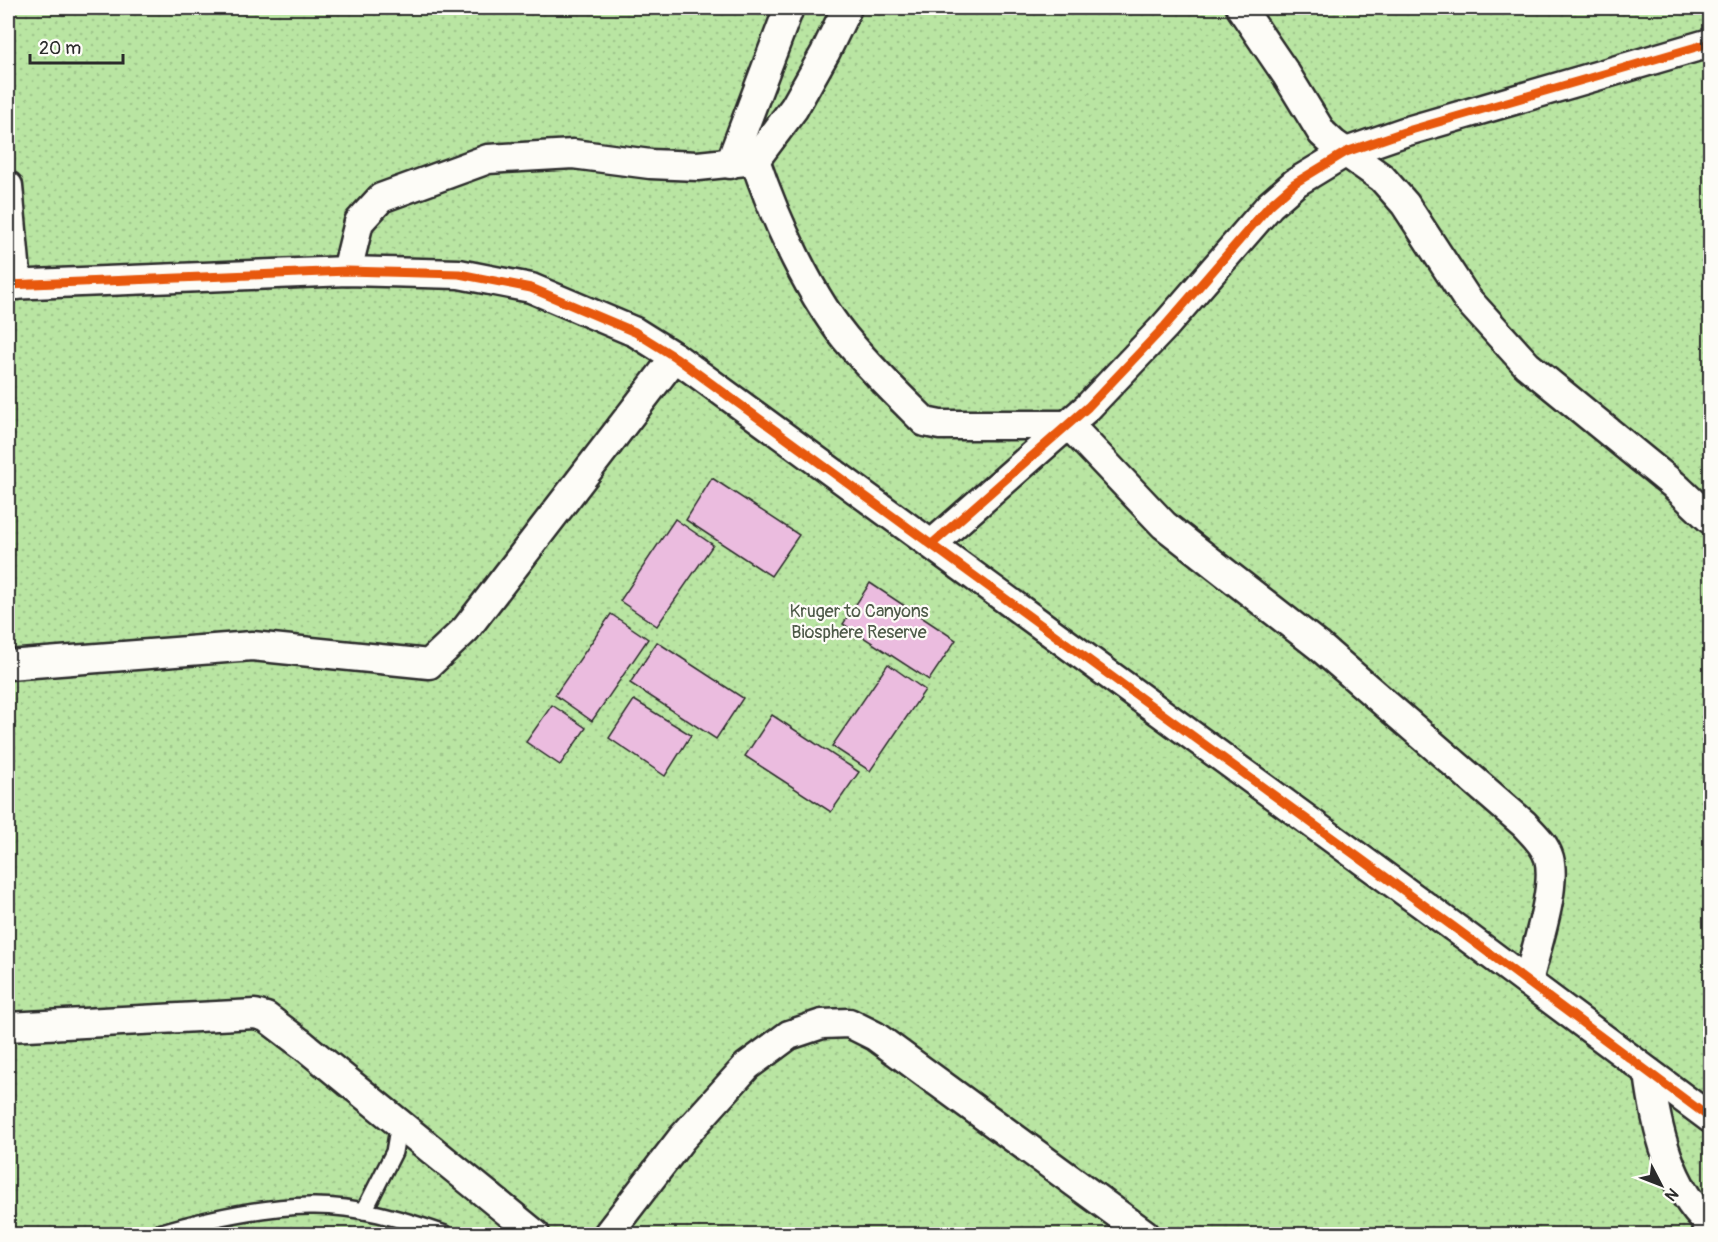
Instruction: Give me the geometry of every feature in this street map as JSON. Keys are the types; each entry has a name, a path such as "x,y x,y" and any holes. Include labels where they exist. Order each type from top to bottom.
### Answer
{"street":[{"path":"742,162 789,8"},
{"path":"347,271 358,222 381,198 488,159 573,154 650,164 698,166 742,162 794,108 847,8"},
{"path":"1241,8 1286,74 1322,133 1382,178 1405,204 1467,300 1527,364 1674,485 1710,519"},
{"path":"932,544 1069,425 1165,326 1270,205 1295,183 1346,152 1404,132 1710,43"},
{"path":"742,162 765,190 799,263 851,345 925,422 940,425 1069,425 1164,525 1319,646 1524,824 1542,844 1549,857 1550,877 1546,910 1528,982"},
{"path":"8,186 12,285 347,271 459,274 531,288 635,332 675,357 932,544 1710,1118"},
{"path":"8,665 252,646 429,664 466,629 675,357"},
{"path":"8,1027 255,1014 266,1017 535,1234"},
{"path":"608,1234 682,1138 747,1066 789,1035 822,1024 849,1023 875,1035 1145,1234"},
{"path":"1649,1073 1655,1115 1680,1187 1697,1213 1710,1225"}],"lane":[{"path":"364,1211 394,1152 399,1123"},
{"path":"155,1234 259,1210 311,1206 364,1211 402,1219 445,1234"}],"green space":[{"name":"Kruger to Canyons Biosphere Reserve","path":"8,8 1710,8 1710,1234 8,1234"}],"building":[{"path":"712,478 799,535 771,576 686,520"},
{"path":"675,519 713,545 657,626 620,601"},
{"path":"870,583 956,640 929,680 843,624"},
{"path":"611,614 648,639 592,721 555,695"},
{"path":"657,642 743,698 716,739 630,683"},
{"path":"888,664 925,690 870,771 832,746"},
{"path":"634,700 691,735 665,776 609,738"},
{"path":"552,705 586,728 560,765 526,742"},
{"path":"772,715 859,772 831,812 745,756"}],"cycle path":[{"path":"932,544 1088,407 1165,326 1270,205 1295,183 1346,152 1404,132 1710,43"},
{"path":"8,285 347,271 459,274 531,288 635,332 675,357 1466,936 1710,1118"}]}
